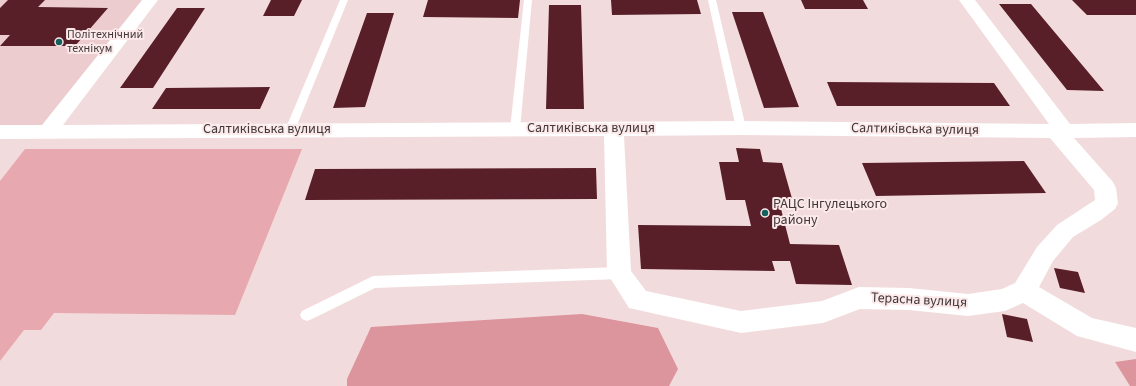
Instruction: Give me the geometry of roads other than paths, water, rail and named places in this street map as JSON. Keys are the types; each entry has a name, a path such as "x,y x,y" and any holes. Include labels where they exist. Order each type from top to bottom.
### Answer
{"street":[{"path":"47,132 150,0"},
{"path":"968,0 1060,131 1105,188 1107,203 1093,214 1065,231 1045,254 1024,291 1086,328 1136,340"},
{"name":"Салтиківська вулиця","path":"0,132 741,128 1060,131 1136,130"},
{"path":"614,129 619,273"},
{"name":"Терасна вулиця","path":"619,273 638,300 741,322 822,312 859,298 910,299 968,305 1005,300 1024,291"}],"lane":[{"path":"290,130 344,0"},
{"path":"515,129 528,0"},
{"path":"712,0 741,128"},
{"path":"307,314 373,282 619,273"}],"place":[{"name":"Політехнічний технікум","path":"59,42"},
{"name":"РАЦС Інгулецького району","path":"765,213"}]}
